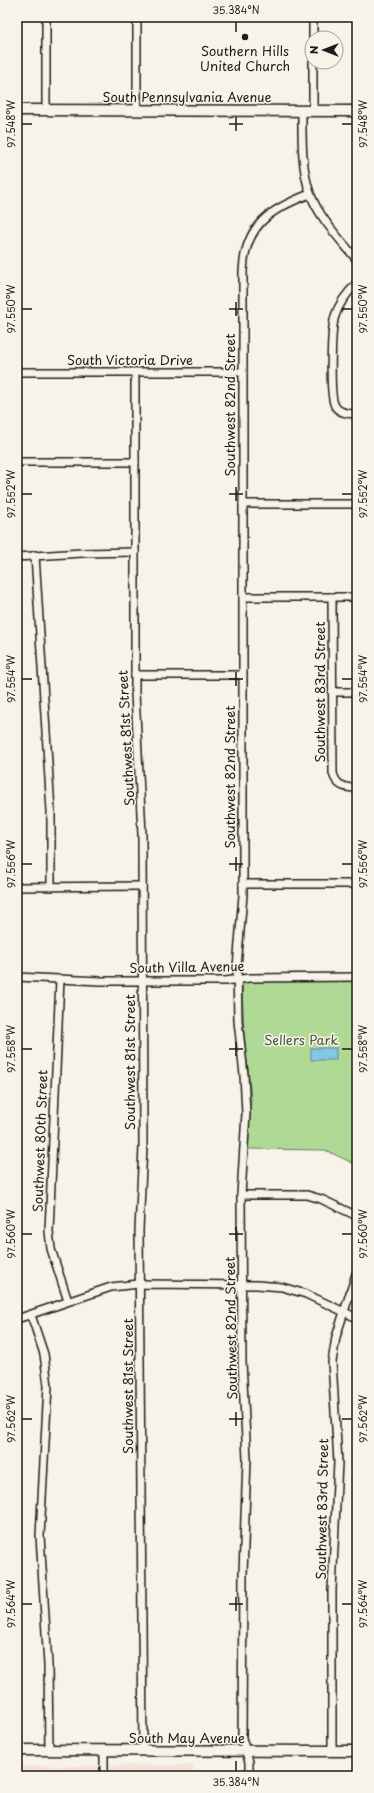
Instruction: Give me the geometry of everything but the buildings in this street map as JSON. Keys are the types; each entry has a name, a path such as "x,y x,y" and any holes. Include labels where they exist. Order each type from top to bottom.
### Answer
{"main road":[{"name":"South Pennsylvania Avenue","path":"17,110 357,111"},
{"name":"South May Avenue","path":"17,1750 357,1751"}],"street":[{"path":"46,17 46,110"},
{"path":"137,17 137,110"},
{"path":"313,17 313,30"},
{"path":"313,70 313,110"},
{"path":"302,110 303,152 310,194 323,218 357,260"},
{"name":"Southwest 82nd Street","path":"248,1776 248,1762 242,1738 242,1605 248,1459 242,1362 241,1195 246,1088 238,1021 237,979 237,955 243,884 243,271 247,246 254,231 270,213 310,194"},
{"path":"357,283 345,296 334,320 332,335 332,391 334,402 338,409 346,413 357,414"},
{"name":"South Victoria Drive","path":"17,372 242,372"},
{"name":"Southwest 81st Street","path":"135,372 134,675 135,719 141,803 142,886 143,1146 139,1213 139,1284 143,1751"},
{"path":"17,462 135,462"},
{"path":"242,504 357,504"},
{"path":"17,556 135,552"},
{"path":"35,556 50,811 51,886"},
{"path":"243,597 357,597"},
{"name":"Southwest 83rd Street","path":"332,597 333,770 335,780 340,785 347,788 357,788"},
{"path":"134,675 242,675"},
{"path":"332,692 357,692"},
{"path":"243,884 357,884"},
{"path":"17,887 142,886"},
{"name":"South Villa Avenue","path":"17,977 142,981 357,977"},
{"name":"Southwest 80th Street","path":"60,979 49,1231 51,1249 68,1301"},
{"path":"241,1195 307,1195 321,1198 357,1216"},
{"name":"Southwest 83rd Street","path":"332,1751 332,1590 338,1468 332,1362 335,1344 357,1271"},
{"path":"17,1319 111,1287 139,1284 272,1286 292,1289 357,1318"},
{"path":"31,1315 44,1354 48,1386 40,1536 49,1678 50,1751"},
{"path":"104,1751 104,1776"}],"shaded area":[{"path":"193,1765 193,1776 17,1776 17,1766"}],"green space":[{"name":"Sellers Park","path":"250,981 357,981 357,1165 325,1150 248,1149 251,1098 244,1033 242,988 244,983"}],"water":[{"path":"311,1048 336,1048 336,1060 311,1060"}],"place":[{"name":"Southern Hills United Church","path":"245,37"}]}
